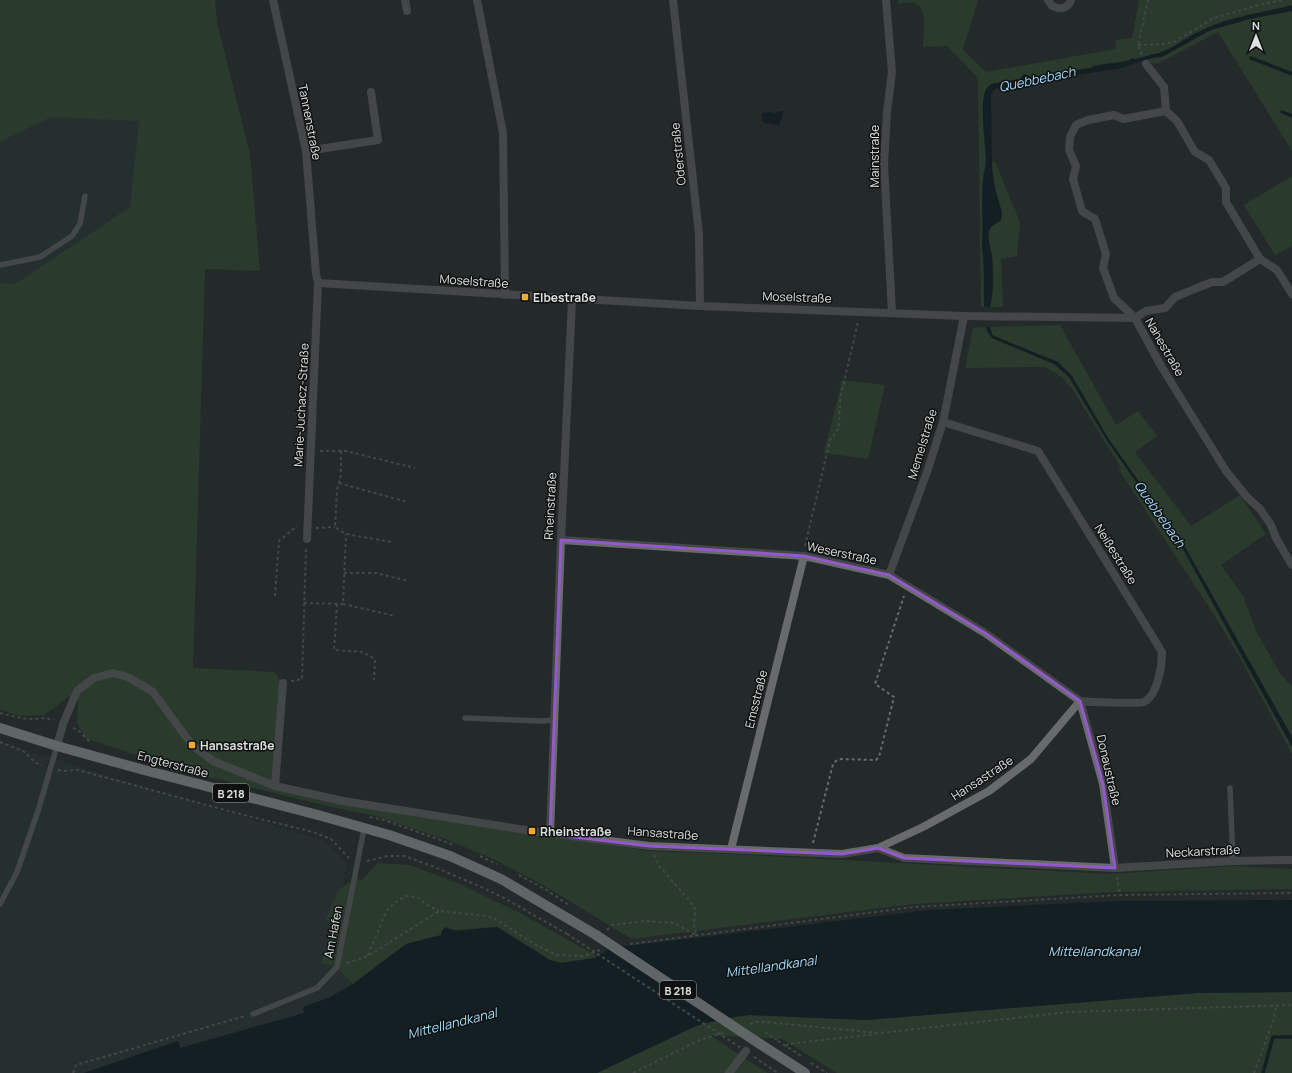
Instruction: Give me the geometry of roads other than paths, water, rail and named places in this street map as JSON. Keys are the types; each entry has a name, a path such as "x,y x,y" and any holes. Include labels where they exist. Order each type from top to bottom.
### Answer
{"main road":[{"name":"Engterstraße","path":"0,728 57,746 318,815 364,829"},
{"name":"B 218","path":"364,829 389,835 450,856 501,879 594,934 805,1073"}],"street":[{"name":"Tannenstraße","path":"273,0 306,151 316,274"},
{"path":"405,0 407,11"},
{"path":"477,0 503,134 505,295"},
{"name":"Oderstraße","path":"672,0 699,234 700,306"},
{"name":"Mainstraße","path":"886,0 892,72 887,112 884,164 892,312"},
{"path":"1048,0 1052,6 1057,9 1066,7 1070,4 1071,0"},
{"path":"1146,64 1164,87 1166,111 1177,121 1195,152 1209,160 1226,188 1226,202 1260,259 1277,270 1292,294"},
{"path":"306,151 378,140 371,92"},
{"name":"Nahestraße","path":"1166,111 1123,119 1114,115 1088,120 1076,125 1070,136 1069,150 1076,166 1073,178 1082,211 1095,219 1106,254 1103,268 1114,298 1135,318 1161,366 1226,471 1247,497 1260,509 1272,525 1276,538 1292,565"},
{"name":"Moselstraße","path":"318,283 572,300 700,306 892,312 964,316 1135,318 1146,311 1165,308 1175,297 1212,282 1223,282 1260,259"},
{"name":"Marie-Juchacz-Straße","path":"307,539 318,283 316,274"},
{"name":"Rheinstraße","path":"550,834 572,300"},
{"name":"Memelstraße","path":"889,575 927,472 943,422 964,316"},
{"name":"Neißestraße","path":"943,422 1038,451 1162,652 1162,664 1153,694 1144,702 1080,701"},
{"name":"Weserstraße","path":"561,540 804,556 889,575 985,633 1080,701"},
{"name":"Emsstraße","path":"731,849 804,556"},
{"name":"Hansastraße","path":"57,746 63,724 77,691 94,678 113,673 128,677 153,692 192,745 212,761 275,786 343,801 550,834 649,846 842,854 878,848 923,828 995,786 1031,760 1080,701"},
{"path":"275,786 282,683"},
{"name":"Donaustraße","path":"1080,701 1103,784 1115,868"},
{"path":"878,848 904,858 1115,868"},
{"name":"Neckarstraße","path":"1115,868 1233,861 1292,860"},
{"path":"729,1073 745,1051"}],"lane":[{"path":"0,265 40,257 72,236 80,224 85,196"},
{"path":"465,718 554,720"},
{"path":"0,904 17,872 38,811 57,746"},
{"path":"1230,788 1233,861"},
{"name":"Am Hafen","path":"253,1014 317,988 337,967 364,829"}],"water":[{"path":"1292,5 1292,11 1250,19 1211,30 1162,57 1151,58 1150,55 1164,51 1211,26"},
{"path":"1134,58 1135,63 1122,68 1000,87 991,93 992,169 995,188 1002,213 1001,221 992,226 989,231 992,256 993,288 990,307 984,307 982,208 983,181 986,161 983,118 985,91 991,84 1020,79 1024,74 1032,77 1123,62"},
{"path":"779,111 784,111 779,125 765,123 761,120 763,113 770,112 775,114"},
{"path":"986,327 990,327 994,336 1058,362 1072,376 1108,438 1185,547 1292,737 1292,747 1183,549 1106,439 1069,377 1054,364 992,338"},
{"name":"Mittellandkanal","path":"1292,900 1292,992 1197,993 866,1020 749,1015 722,1019 696,1026 597,1073 84,1073 178,1041 180,1048 304,1013 303,1007 328,998 353,984 406,944 441,935 441,932 445,927 456,931 497,927 550,960 560,963 595,958 611,948 929,910 1116,901"}],"waterway":[{"name":"Quebbebach","path":"1131,62 1154,56"},
{"path":"1251,58 1292,74"},
{"path":"1282,112 1292,116"},
{"path":"1263,1073 1273,1037 1292,1037"}],"place":[{"name":"Elbestraße","path":"525,297"},
{"name":"Hansastraße","path":"192,745"},
{"name":"Rheinstraße","path":"532,831"}]}
